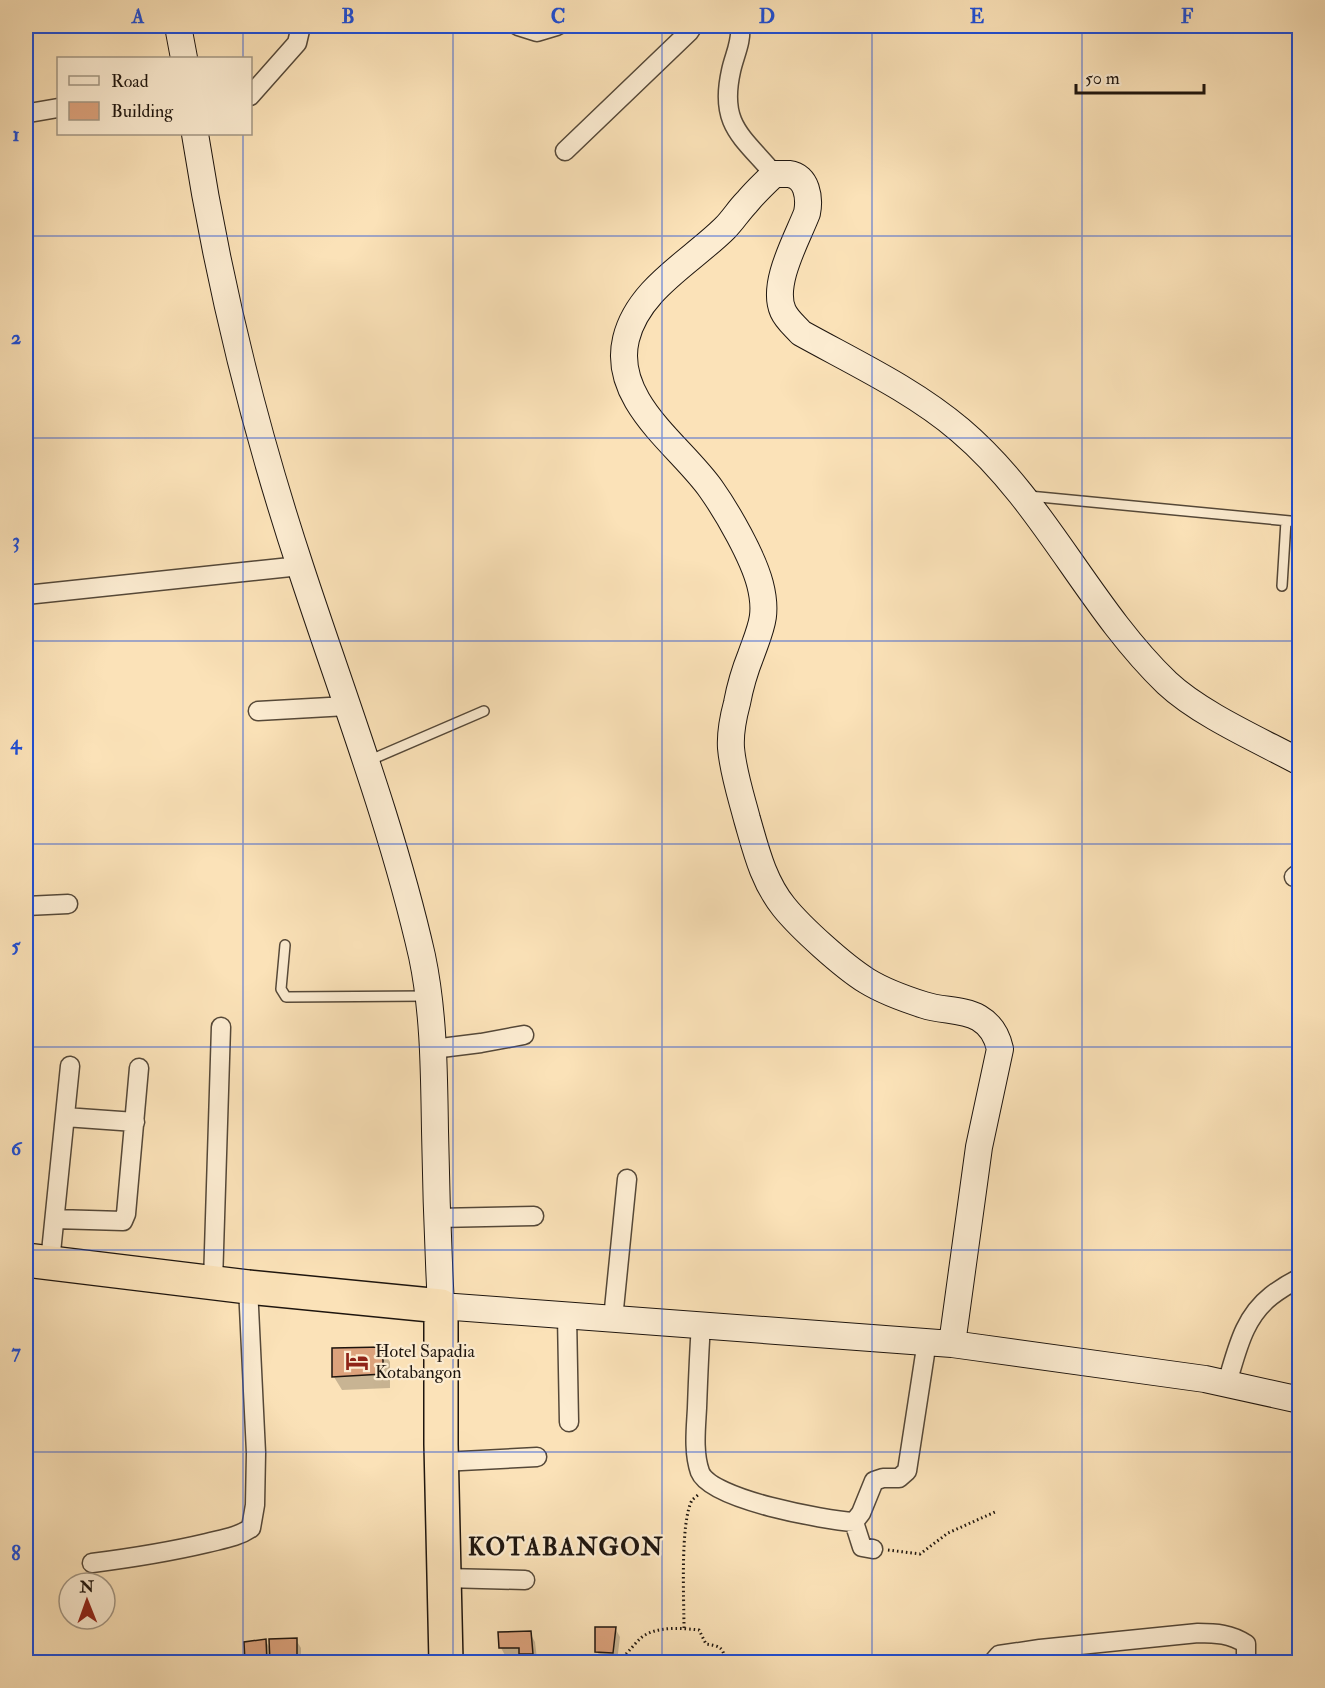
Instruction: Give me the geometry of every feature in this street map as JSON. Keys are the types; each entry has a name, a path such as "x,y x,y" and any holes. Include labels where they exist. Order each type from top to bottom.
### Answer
{"highway":[{"path":"38,1261 248,1287 441,1306 446,1662"}],"street":[{"path":"178,26 183,57"},
{"path":"252,94 297,43 302,26"},
{"path":"518,26 537,32 557,26"},
{"path":"565,151 693,26"},
{"path":"740,26 742,34 731,70 726,101 728,110 734,126 774,174"},
{"path":"26,112 57,108"},
{"path":"195,135 207,204 242,364 275,486 366,762 401,876 422,957 429,996 433,1049 441,1306 940,1342 1227,1383 1299,1400"},
{"path":"854,1522 861,1513 874,1481 883,1478 899,1478 907,1471 940,1342 1000,1049 997,1038 984,1021 971,1014 932,1008 895,995 867,981 836,957 798,922 770,887 758,859 731,748 731,730 738,696 751,653 763,624 763,601 760,586 748,553 712,491 690,463 655,426 635,398 625,363 626,339 637,311 644,301 728,225 774,174 790,174 797,177 808,193 810,202 781,278 782,309 787,317 801,333 926,404 961,430 1024,496 1109,615 1150,666 1199,706 1299,762"},
{"path":"26,595 300,566"},
{"path":"258,711 347,706"},
{"path":"26,906 68,904"},
{"path":"213,1282 221,1028"},
{"path":"433,1049 524,1035"},
{"path":"38,1261 55,1219 70,1066"},
{"path":"55,1219 123,1221 126,1215 139,1068"},
{"path":"65,1118 135,1122"},
{"path":"613,1319 627,1179"},
{"path":"437,1218 534,1216"},
{"path":"1227,1383 1245,1328 1256,1310 1272,1295 1299,1278"},
{"path":"92,1563 178,1550 241,1535 251,1528 255,1505 256,1453 248,1287"},
{"path":"567,1316 569,1422"},
{"path":"701,1325 696,1436 700,1473 709,1484 732,1496 756,1503 854,1522"},
{"path":"442,1462 537,1457"},
{"path":"854,1522 862,1546 873,1550"},
{"path":"445,1578 525,1580"},
{"path":"993,1662 999,1655 1198,1632 1220,1633 1235,1637 1245,1644 1246,1662"}],"lane":[{"path":"1024,496 1299,522"},
{"path":"1282,586 1286,520"},
{"path":"366,762 484,711"},
{"path":"285,945 281,989 286,998 429,996"}],"path":[{"path":"684,1628 687,1522 692,1500 709,1484"},
{"path":"873,1550 920,1554 948,1533 995,1512"},
{"path":"626,1654 644,1636 665,1629 684,1628 699,1630 706,1644 722,1648 724,1662"}],"building":[{"name":"Hotel Sapadia Kotabangon","path":"383,1347 383,1374 332,1377 332,1348"},
{"path":"595,1627 616,1627 613,1653 595,1652"},
{"path":"531,1631 533,1654 519,1654 519,1648 499,1648 498,1632"},
{"path":"297,1638 297,1662 270,1662 269,1639"},
{"path":"266,1639 267,1662 245,1662 244,1642"},
{"path":"545,1657 545,1662 503,1662 504,1659"}],"place":[{"name":"Hotel Sapadia Kotabangon","path":"357,1361"}],"district":[{"name":"KOTABANGON","path":"566,1547"}]}
